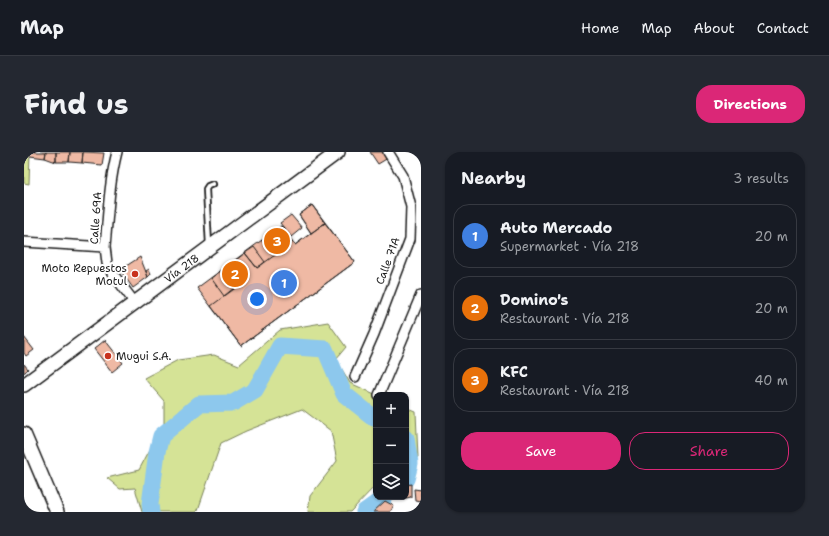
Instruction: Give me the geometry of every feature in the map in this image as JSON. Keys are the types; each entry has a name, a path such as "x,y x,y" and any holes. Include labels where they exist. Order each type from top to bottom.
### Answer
{"main road":[{"name":"Vía 218","path":"24,385 338,152"},
{"path":"24,434 57,512"}],"street":[{"name":"Calle 69A","path":"117,152 110,185 105,247 107,263 110,270 135,303"},
{"name":"Calle 71A","path":"355,377 374,334 410,239 411,207 403,176 388,152"},
{"path":"24,242 105,247"},
{"path":"380,392 421,295"}],"lane":[{"path":"209,248 206,189 212,184"}],"green space":[{"path":"24,152 30,152 29,184 24,183"},
{"path":"328,322 346,347 336,359 350,383 373,393 373,488 350,512 308,512 310,496 337,461 331,431 302,409 246,431 221,443 196,512 142,512 135,488 120,489 107,478 139,470 164,423 164,401 144,378 178,360 214,355 239,365 280,330"},
{"path":"409,409 416,412 418,458 409,463"}],"building":[{"path":"30,152 46,152 45,158 30,156"},
{"path":"46,152 56,152 56,162 45,158"},
{"path":"56,152 70,152 69,162 56,162"},
{"path":"70,152 83,152 82,163 69,162"},
{"path":"83,152 104,153 102,165 82,163"},
{"path":"370,152 385,152 388,158 378,164"},
{"path":"312,205 355,262 241,346 197,288 281,226 295,245 311,233 299,215"},
{"path":"312,205 325,223 311,233 299,215"},
{"path":"291,215 302,228 291,237 280,223"},
{"path":"325,223 355,262 241,346 211,306 249,278 236,260 245,253 257,268 293,242 295,245"},
{"path":"281,226 293,242 274,256 262,241"},
{"path":"254,247 265,262 257,268 245,253"},
{"name":"Moto Repuestos Motul","path":"140,257 148,277 133,288 120,270"},
{"path":"236,260 249,278 234,288 221,271"},
{"path":"149,269 151,274 148,277 146,271"},
{"path":"221,271 234,288 224,296 211,278"},
{"path":"24,337 34,350 26,356 24,353"},
{"name":"Mugui S.A.","path":"105,340 123,363 112,372 94,349"},
{"path":"24,364 28,369 24,373"},
{"path":"409,484 411,484 411,497 409,497"},
{"path":"414,489 421,490 421,501 415,500"},
{"path":"385,501 394,506 390,512 373,512"}],"waterway":[{"path":"151,512 150,504 157,452 161,436 199,404 233,403 255,390 280,346 325,349 344,394 373,417"},
{"path":"409,458 409,468"},
{"path":"364,512 381,500"}],"place":[{"name":"KFC","path":"277,241"},
{"name":"Moto Repuestos Motul","path":"135,274"},
{"name":"Domino's","path":"235,274"},
{"name":"Auto Mercado","path":"284,283"},
{"name":"Mugui S.A.","path":"108,356"}]}
